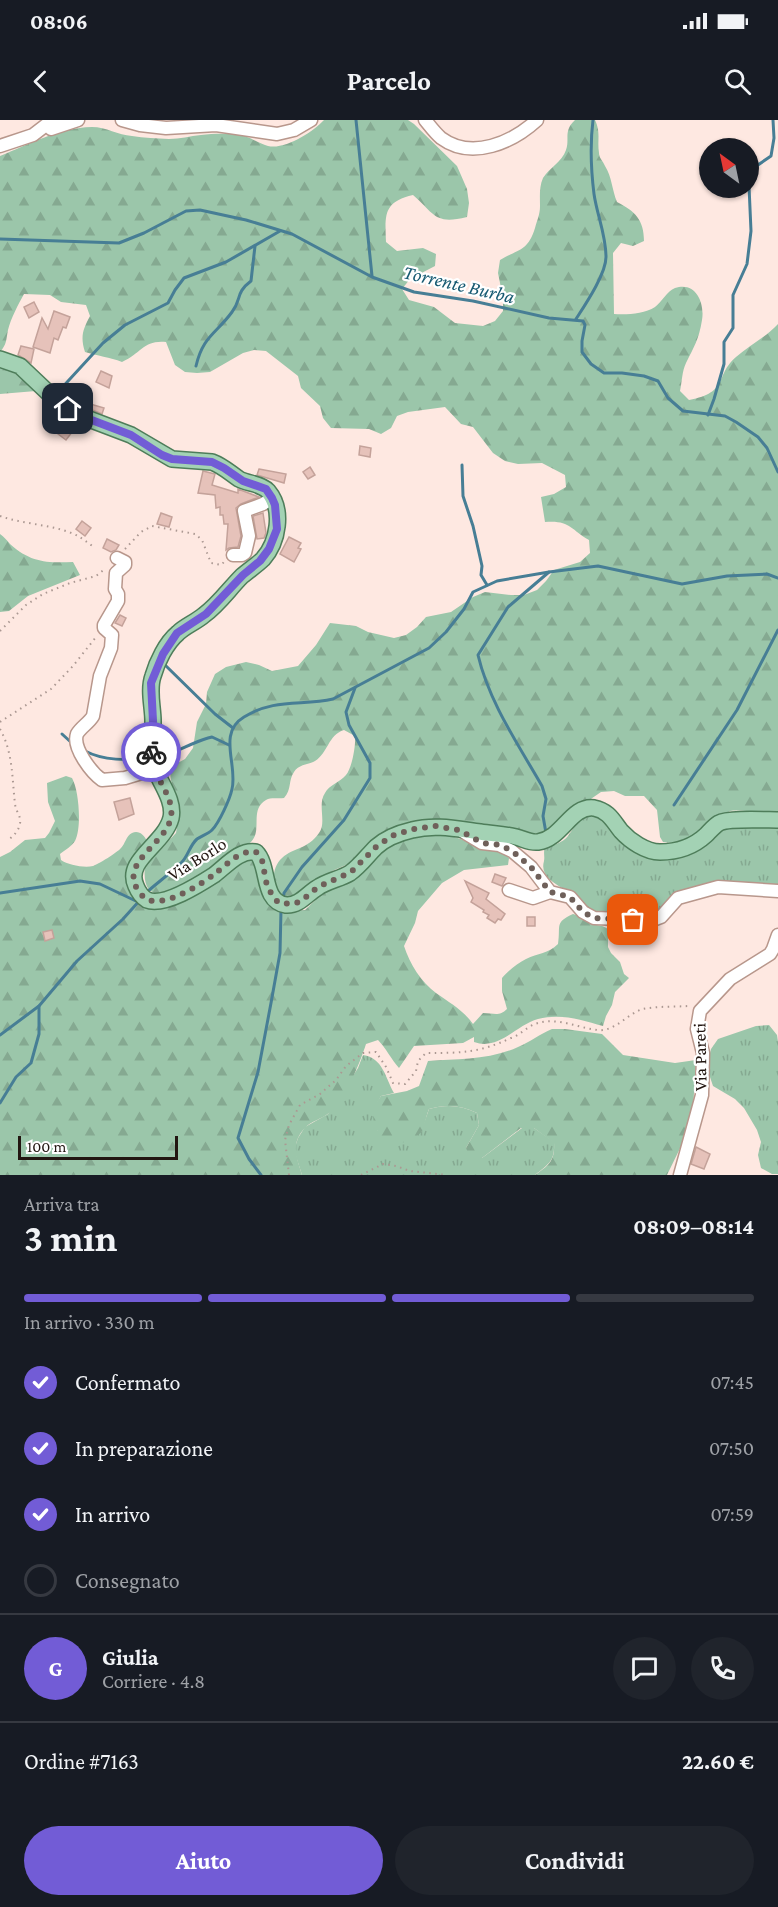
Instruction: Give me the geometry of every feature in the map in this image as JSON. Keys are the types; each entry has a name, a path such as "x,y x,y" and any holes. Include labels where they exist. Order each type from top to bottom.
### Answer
{"main road":[{"path":"0,359 20,366 58,402 81,416 131,435 172,459 218,464 243,481 266,489 272,498"},
{"name":"Via Borlo","path":"272,498 277,513 277,529 265,556 243,575 206,614 177,633 159,662 151,683 153,721 151,750 155,769 169,801 172,815 167,830 135,866 133,877 137,890 142,896 154,901 170,898 212,876 241,854 251,851 256,852 262,860 267,886 274,898 279,903 293,904 301,901 318,887 351,872 377,846 394,835 435,826 516,837 534,842 543,841 557,833 582,809 595,808 608,814 620,830 634,842 652,851 660,852 691,847 722,822 778,820"}],"street":[{"path":"33,135 46,125 58,120"},
{"path":"0,146 78,120"},
{"path":"122,120 166,128 216,125 277,134 294,130 311,120"},
{"path":"425,120 440,137 456,146 468,148 499,145 520,134 537,120"},
{"path":"232,555 245,554 249,536 244,511 272,498"},
{"path":"117,558 125,562 125,565 116,573 118,601 105,621 104,628 112,635 111,648 100,676 93,716 77,736 88,768 102,780 125,778 155,769"},
{"path":"459,830 482,843 500,845 512,851 531,867 550,892"},
{"path":"508,890 534,898 550,892 570,897 583,912 594,918 653,920 661,916 678,897 718,887 778,891"},
{"name":"Via Pareti","path":"680,1175 702,1095 703,1053 697,1029 700,1011 730,979 770,954 778,935"}],"path":[{"path":"0,516 18,522 52,527 77,536 94,547"},
{"path":"0,631 26,606 43,594 96,576 117,558 141,532 152,526 195,534 202,540 210,561 214,564 220,565 232,555"},
{"path":"0,722 51,689 104,628"},
{"path":"0,729 7,745 12,767 15,805 21,818 15,834 7,841"},
{"path":"289,1175 285,1140 289,1125 300,1105 320,1094 336,1080 346,1066 363,1053 376,1052 386,1066 393,1083 405,1084 416,1071 418,1061 426,1053 465,1053 494,1046 516,1036 534,1024 550,1021 600,1030 613,1027 630,1014 643,1009 689,1006 700,1011"},
{"path":"361,1175 383,1164 410,1171 447,1175"}],"green space":[{"path":"324,120 408,120 457,166 467,189 469,203 467,217 441,219 413,195 391,206 386,217 386,242 397,251 423,248 436,254 435,266 410,279 402,289 409,300 434,307 455,323 483,326 495,321 503,311 498,273 500,260 526,245 532,236 540,212 543,178 564,154 571,124 575,120 595,120 599,155 609,175 617,202 637,217 644,234 644,241 633,246 621,243 613,253 614,314 635,314 646,311 658,305 672,289 682,287 698,295 702,307 701,327 685,366 680,391 689,400 711,393 720,383 729,364 778,324 778,814 730,811 688,840 663,842 660,837 657,810 644,796 625,796 614,791 601,792 554,829 542,833 524,835 435,821 332,871 292,897 282,899 274,885 274,873 278,863 287,854 310,843 319,833 325,793 346,775 350,767 355,736 344,730 331,740 319,758 296,769 284,798 268,799 261,804 258,809 256,832 250,843 235,850 181,887 166,893 154,893 146,884 145,866 176,833 177,808 170,770 185,759 193,748 197,722 206,704 207,692 215,674 226,667 246,662 272,671 298,666 316,645 330,623 356,626 368,632 394,638 406,635 426,617 451,612 485,592 524,595 537,590 554,570 580,562 590,553 589,540 569,526 560,522 545,522 541,497 554,494 566,487 565,475 542,463 518,464 505,461 493,453 473,427 461,424 445,407 408,412 397,416 391,428 381,434 369,429 331,428 323,418 320,406 301,388 298,376 266,351 254,350 243,353 210,372 185,372 175,365 166,342 158,342 147,345 122,362 85,352 83,333 90,316 86,305 61,302 50,295 24,294 0,352 0,156 56,133 92,127 127,135 169,139 233,134 275,147 298,139"},
{"path":"0,365 12,368 36,391 0,394"},
{"path":"0,534 25,555 48,562 73,562 80,575 28,596 9,611 0,612"},
{"path":"66,776 72,778 76,791 79,809 78,827 75,841 60,854 61,860 76,866 93,866 119,850 130,834 137,832 141,834 147,841 131,860 127,880 132,892 146,906 244,858 252,859 257,869 260,890 276,908 292,911 305,910 324,892 404,837 441,833 461,839 481,849 501,851 509,858 508,865 464,870 442,883 418,911 404,946 413,966 426,984 461,1011 473,1024 483,1013 499,1014 507,1009 502,991 502,978 513,967 530,957 547,952 558,944 561,922 573,914 608,929 608,947 620,962 624,974 629,978 615,992 603,1026 563,1017 547,1017 530,1022 491,1043 474,1042 474,1037 463,1043 414,1046 399,1068 378,1040 366,1044 356,1071 341,1098 329,1113 307,1126 300,1134 296,1151 302,1175 0,1175 0,857 25,840 45,838 55,821 48,802 47,783"},
{"path":"590,815 602,818 645,853 709,842 724,828 778,824 778,886 748,882 732,883 651,914 595,912 551,881 545,874 543,866 545,848 558,844 568,836 579,821"},
{"path":"769,1025 777,1035 778,1042 778,1174 772,1174 761,1168 758,1155 761,1142 757,1130 744,1108 735,1099 713,1086 708,1061 711,1049 718,1039 756,1026"},
{"path":"552,1029 602,1034 623,1055 675,1063 696,1060 693,1109 688,1132 667,1175 535,1175 550,1162 554,1143 534,1128 521,1128 482,1158 471,1160 466,1148 479,1125 477,1113 465,1108 441,1106 429,1109 421,1132 407,1141 398,1143 384,1138 375,1125 374,1108 381,1096 419,1086 428,1061 496,1054 522,1045"},
{"path":"363,1055 379,1064 394,1093 381,1096 376,1105 375,1117 378,1131 421,1132 429,1109 441,1106 465,1108 477,1113 479,1125 466,1148 482,1158 522,1128 534,1128 554,1142 550,1162 535,1175 302,1175 294,1150 298,1138 305,1127 328,1114 358,1068"}],"building":[{"path":"34,302 39,312 29,318 24,307"},
{"path":"54,311 70,317 58,340 54,338 50,353 33,347 42,318 48,329"},
{"path":"21,346 34,349 31,363 18,355"},
{"path":"101,371 112,376 109,388 96,382"},
{"path":"80,401 104,408 102,414 85,407 80,404"},
{"path":"55,418 61,422 64,418 76,427 66,440 49,427"},
{"path":"360,446 371,448 370,457 359,455"},
{"path":"310,467 315,475 308,479 303,472"},
{"path":"259,469 286,474 284,483 257,475"},
{"path":"203,471 215,474 212,485 238,493 238,489 259,497 236,508 241,536 238,547 226,550 228,524 224,524 223,515 220,515 220,507 216,508 215,495 198,493"},
{"path":"161,513 172,517 169,527 157,524"},
{"path":"263,513 266,533 264,538 257,539 253,516"},
{"path":"82,521 91,528 85,536 76,529"},
{"path":"289,537 301,543 298,548 301,549 294,562 280,554"},
{"path":"107,539 119,545 116,550 111,552 103,548"},
{"path":"120,615 126,618 122,626 115,623"},
{"path":"130,798 134,814 119,820 114,802"},
{"path":"495,874 506,878 502,886 492,882"},
{"path":"465,881 489,893 486,899 505,914 501,920 498,919 495,923 487,918 489,915 483,912 484,910 471,902 473,898"},
{"path":"527,917 535,917 535,926 527,926"},
{"path":"52,930 54,938 45,941 43,932"},
{"path":"696,1147 710,1154 704,1169 691,1164"}],"waterway":[{"path":"356,120 372,276"},
{"path":"576,319 603,272 606,257 605,241 593,185 591,148 593,120"},
{"path":"708,415 724,364 724,342 733,328 733,295 747,264 751,231 749,186 755,167 771,156 774,138 773,120"},
{"name":"Torrente Burba","path":"0,239 119,243 186,211 200,210 246,220 292,234 372,277 414,292 473,301 549,318 583,321 585,325 582,352 591,364 604,373 644,376 658,381 668,398 683,411 725,416 736,422 758,437 767,448 778,472"},
{"path":"58,392 103,343 125,325 168,303 184,278 226,262 280,231"},
{"path":"196,366 202,348 232,312 243,289 251,281 255,246"},
{"path":"462,465 463,496 473,526 482,566 481,575 487,585"},
{"path":"147,892 182,862 195,841 209,833 221,817 232,789 230,740 236,724 244,717 266,707 333,699 429,648 446,632 464,609 473,592 497,581 598,566 682,584 727,576 767,574 778,578"},
{"path":"546,833 543,816 546,799 542,786 497,706 478,655 508,607 549,572"},
{"path":"674,805 737,710 778,630"},
{"path":"164,664 215,714 233,728"},
{"path":"283,900 284,893 302,867 344,820 370,778 370,763 349,725 346,712 355,688"},
{"path":"62,734 74,745"},
{"path":"158,757 212,737 229,745"},
{"path":"85,751 108,758 149,759"},
{"path":"0,893 80,881 100,884 138,902"},
{"path":"0,1035 39,1006 77,961 123,919 141,899"},
{"path":"261,1175 238,1138 258,1072 280,953 281,910"},
{"path":"0,1103 16,1077 31,1063 39,1034 39,1006"}],"way so far":[{"path":"151,752 172,815 167,830 160,840 135,866 134,883 137,890 147,900 162,901 187,890 212,876 241,854 251,851 256,852 262,860 267,886 274,898 279,903 293,904 301,901 318,887 351,872 377,846 394,835 435,826 459,830 482,843 500,845 512,851 531,867 550,892 570,897 583,912 594,918 633,920"}],"route":[{"path":"68,409 131,435 172,459 218,464 243,481 266,489 277,513 278,523 275,537 265,556 243,575 206,614 177,633 159,662 151,683 153,721 151,752"}]}
